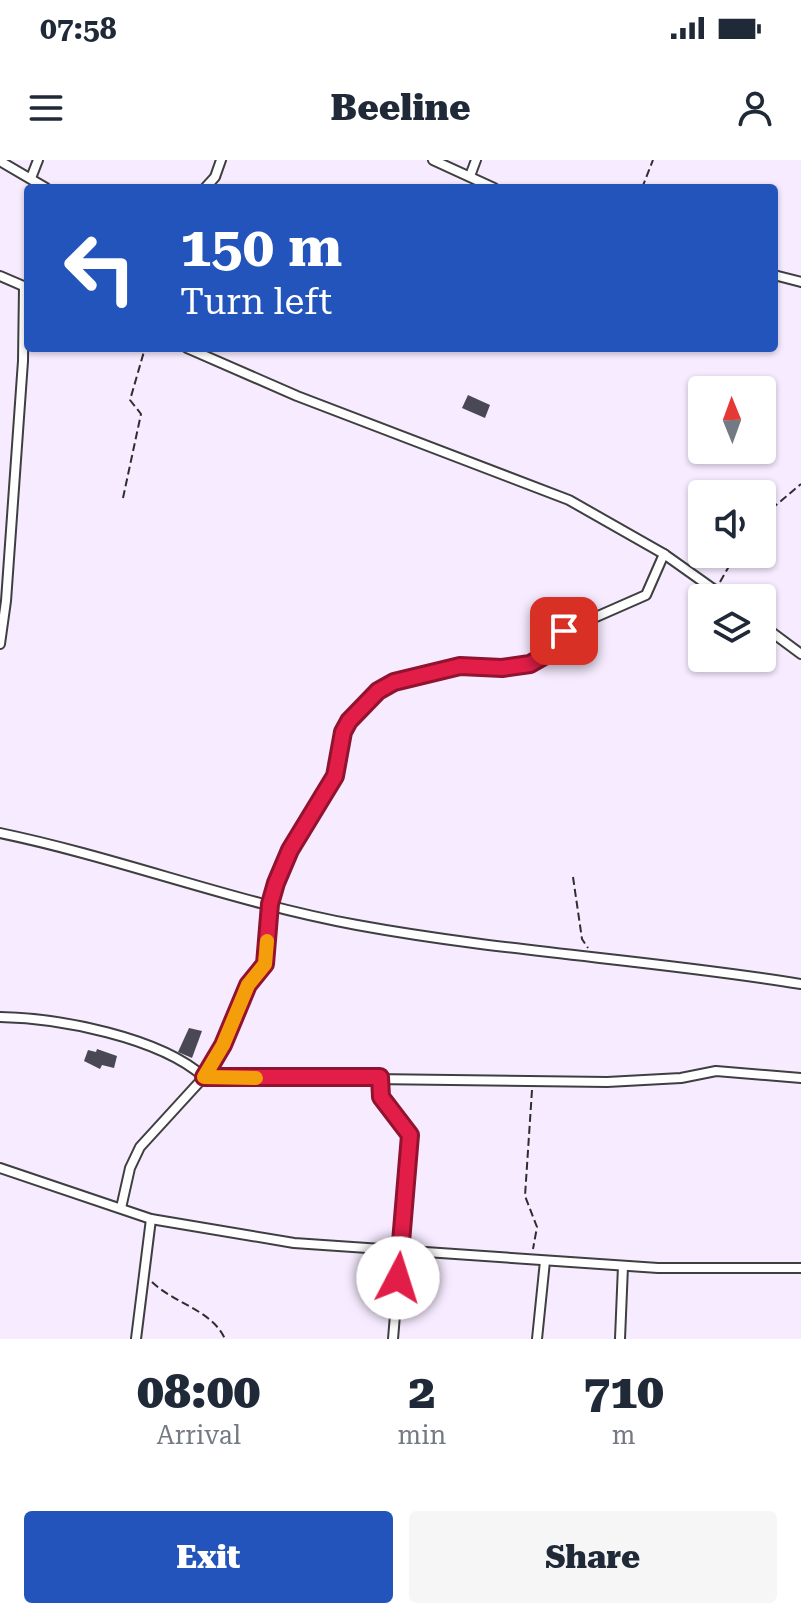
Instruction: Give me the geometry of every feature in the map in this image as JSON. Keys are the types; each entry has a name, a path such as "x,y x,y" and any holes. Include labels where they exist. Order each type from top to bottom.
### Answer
{"street":[{"path":"31,178 38,160"},
{"path":"209,184 215,177 221,160"},
{"path":"433,160 486,184"},
{"path":"470,176 476,160"},
{"path":"0,161 40,184"},
{"path":"0,276 24,286"},
{"path":"778,276 801,282"},
{"path":"0,644 6,601 24,336"},
{"path":"196,352 297,396 569,500 664,554 706,584"},
{"path":"121,1208 130,1168 140,1147 204,1077 223,1045 248,985 265,964 270,904 290,850 335,776 343,732 378,691 405,678 460,666 502,668 539,661 564,631 646,595 664,554"},
{"path":"776,635 801,654"},
{"path":"0,833 270,904 406,933 801,984"},
{"path":"0,1017 40,1020 107,1034 170,1055 204,1077 607,1082 681,1078 716,1071 801,1078"},
{"path":"380,1077 381,1097 410,1135 393,1339"},
{"path":"0,1168 151,1219 280,1241 623,1266 801,1268"},
{"path":"136,1339 151,1219"},
{"path":"537,1339 545,1261"},
{"path":"620,1339 623,1266"}],"path":[{"path":"644,184 653,160"},
{"path":"123,498 141,414 132,406 130,397 144,352"},
{"path":"776,505 801,484"},
{"path":"573,877 582,939 593,955"},
{"path":"531,1260 537,1227 525,1196 533,1081"},
{"path":"144,1275 167,1297 208,1317 225,1339"}],"building":[{"path":"468,395 490,405 485,418 462,408"},
{"path":"189,1028 202,1031 192,1058 178,1052"},
{"path":"97,1049 117,1056 114,1068 102,1065 100,1069 84,1061 88,1050 96,1052"}],"slow traffic":[{"path":"256,1078 204,1077 223,1045 248,985 265,964 267,941"}],"route":[{"path":"398,1278 410,1135 379,1094 380,1077 204,1077 223,1045 248,985 265,964 270,904 276,883 290,850 335,776 339,747 349,721 378,691 394,682 460,666 502,668 530,664 539,661 564,631"}]}
